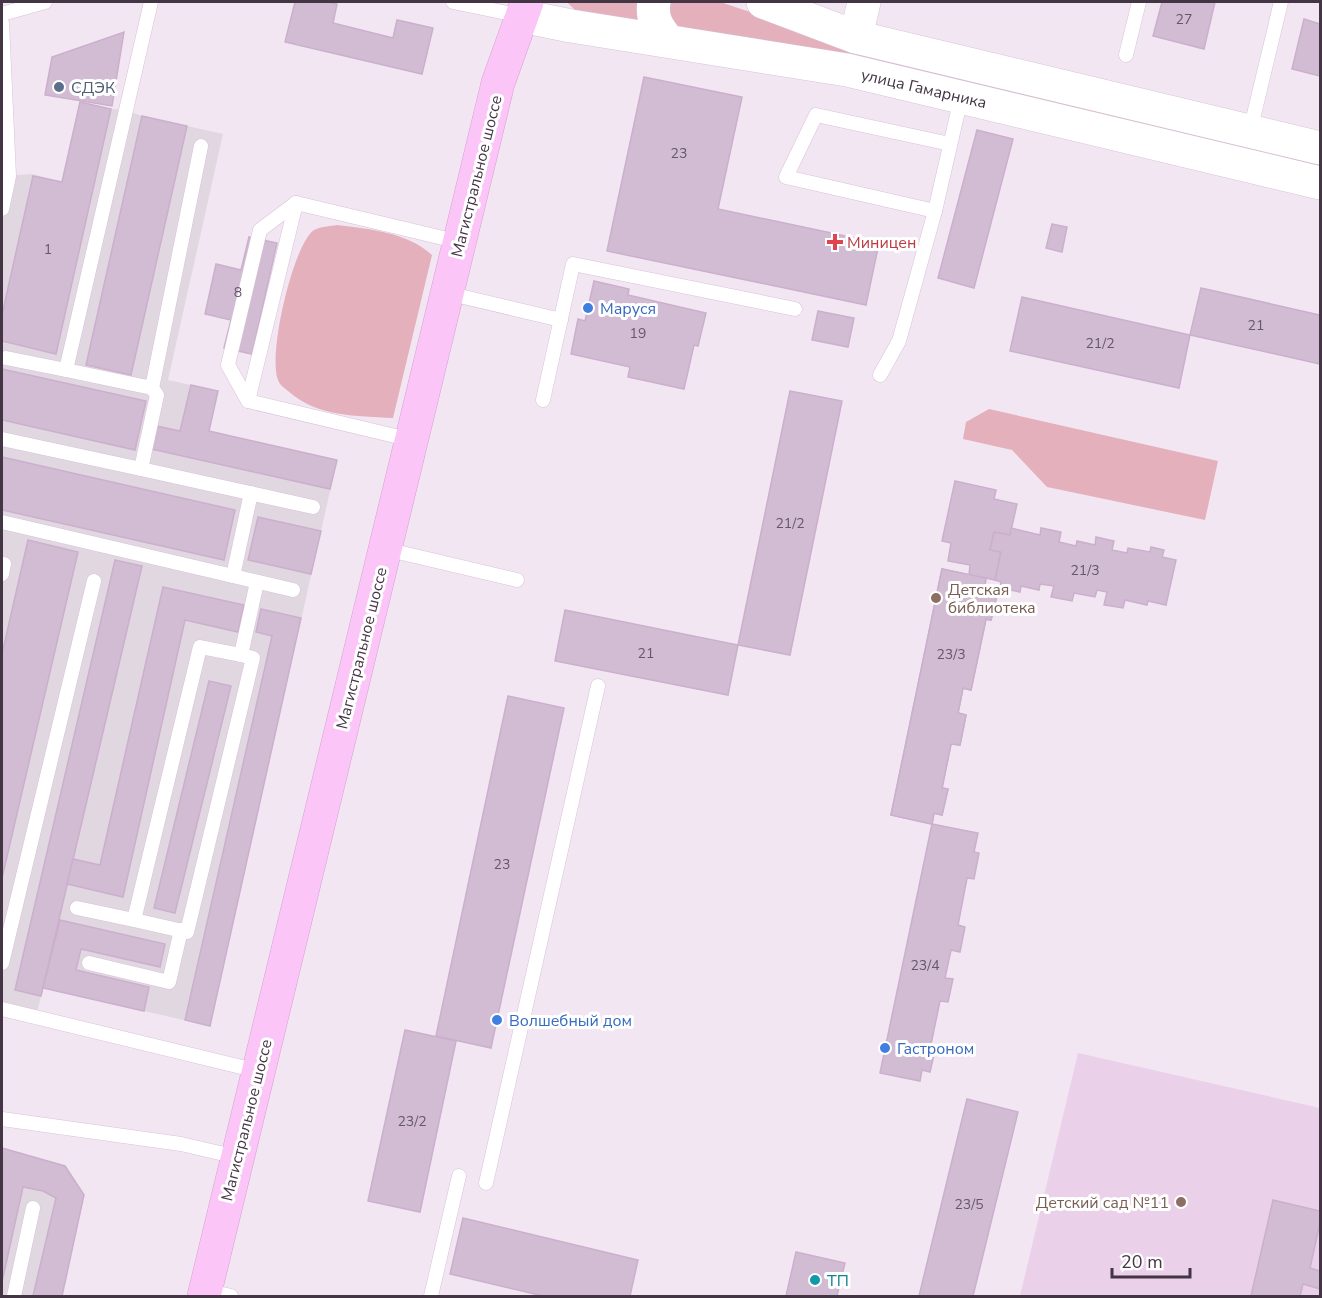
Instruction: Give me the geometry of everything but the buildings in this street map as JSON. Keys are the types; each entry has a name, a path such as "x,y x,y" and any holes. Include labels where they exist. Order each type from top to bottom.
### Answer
{"main road":[{"name":"Магистральное шоссе","path":"213,1294 237,1157 498,84 525,9"}],"street":[{"path":"654,2 652,12 657,27 668,41"},
{"name":"улица Гамарника","path":"763,2 855,37 1320,148"},
{"path":"855,37 864,2"},
{"name":"улица Гамарника","path":"525,9 668,41 847,70 1320,183"}],"lane":[{"path":"2,14 45,2"},
{"path":"66,370 151,2"},
{"path":"453,2 525,9"},
{"path":"1126,55 1139,2"},
{"path":"1250,131 1281,2"},
{"path":"2,23 9,176 2,209"},
{"path":"880,375 899,341 935,211 961,97"},
{"path":"935,211 786,177 816,115 950,144"},
{"path":"152,388 201,146"},
{"path":"296,203 460,242"},
{"path":"248,401 296,203"},
{"path":"296,203 260,230 228,365 248,401 412,440"},
{"path":"543,400 573,264 795,309"},
{"path":"447,293 561,320"},
{"path":"6,358 152,388 157,395 141,469"},
{"path":"2,439 313,507"},
{"path":"233,576 251,493"},
{"path":"2,522 293,590"},
{"path":"385,549 518,580"},
{"path":"2,963 94,581"},
{"path":"241,655 257,582"},
{"path":"77,908 188,932 253,658 200,647 134,920"},
{"path":"486,1183 598,686"},
{"path":"89,963 169,982 181,930"},
{"path":"2,1009 258,1071"},
{"path":"2,1119 181,1144 237,1157"},
{"path":"431,1296 459,1176"},
{"path":"14,1296 33,1208"}],"shaded area":[{"path":"567,2 720,2 853,46 1320,158 1320,173 576,11"},
{"path":"111,109 126,110 142,116 223,134 168,380 218,391 209,431 337,460 210,1026 43,988 34,1024 2,1015 2,176 32,174 62,182"},
{"path":"337,225 399,236 422,247 432,255 393,418 338,414 324,410 299,400 279,382 276,370 276,351 290,278 306,240 314,230"},
{"path":"989,409 1218,461 1205,520 1047,487 1012,450 963,439 966,422"},
{"name":"Детский сад №11","path":"1078,1053 1320,1108 1320,1296 1020,1296"},
{"path":"2,1148 65,1166 84,1195 62,1296 2,1296"}],"place":[{"name":"СДЭК","path":"59,87"},
{"name":"Миницен","path":"835,242"},
{"name":"Маруся","path":"588,308"},
{"name":"Детская библиотека","path":"936,598"},
{"name":"Волшебный дом","path":"497,1020"},
{"name":"Гастроном","path":"885,1048"},
{"name":"Детский сад №11","path":"1181,1202"},
{"name":"ТП","path":"815,1280"}]}
